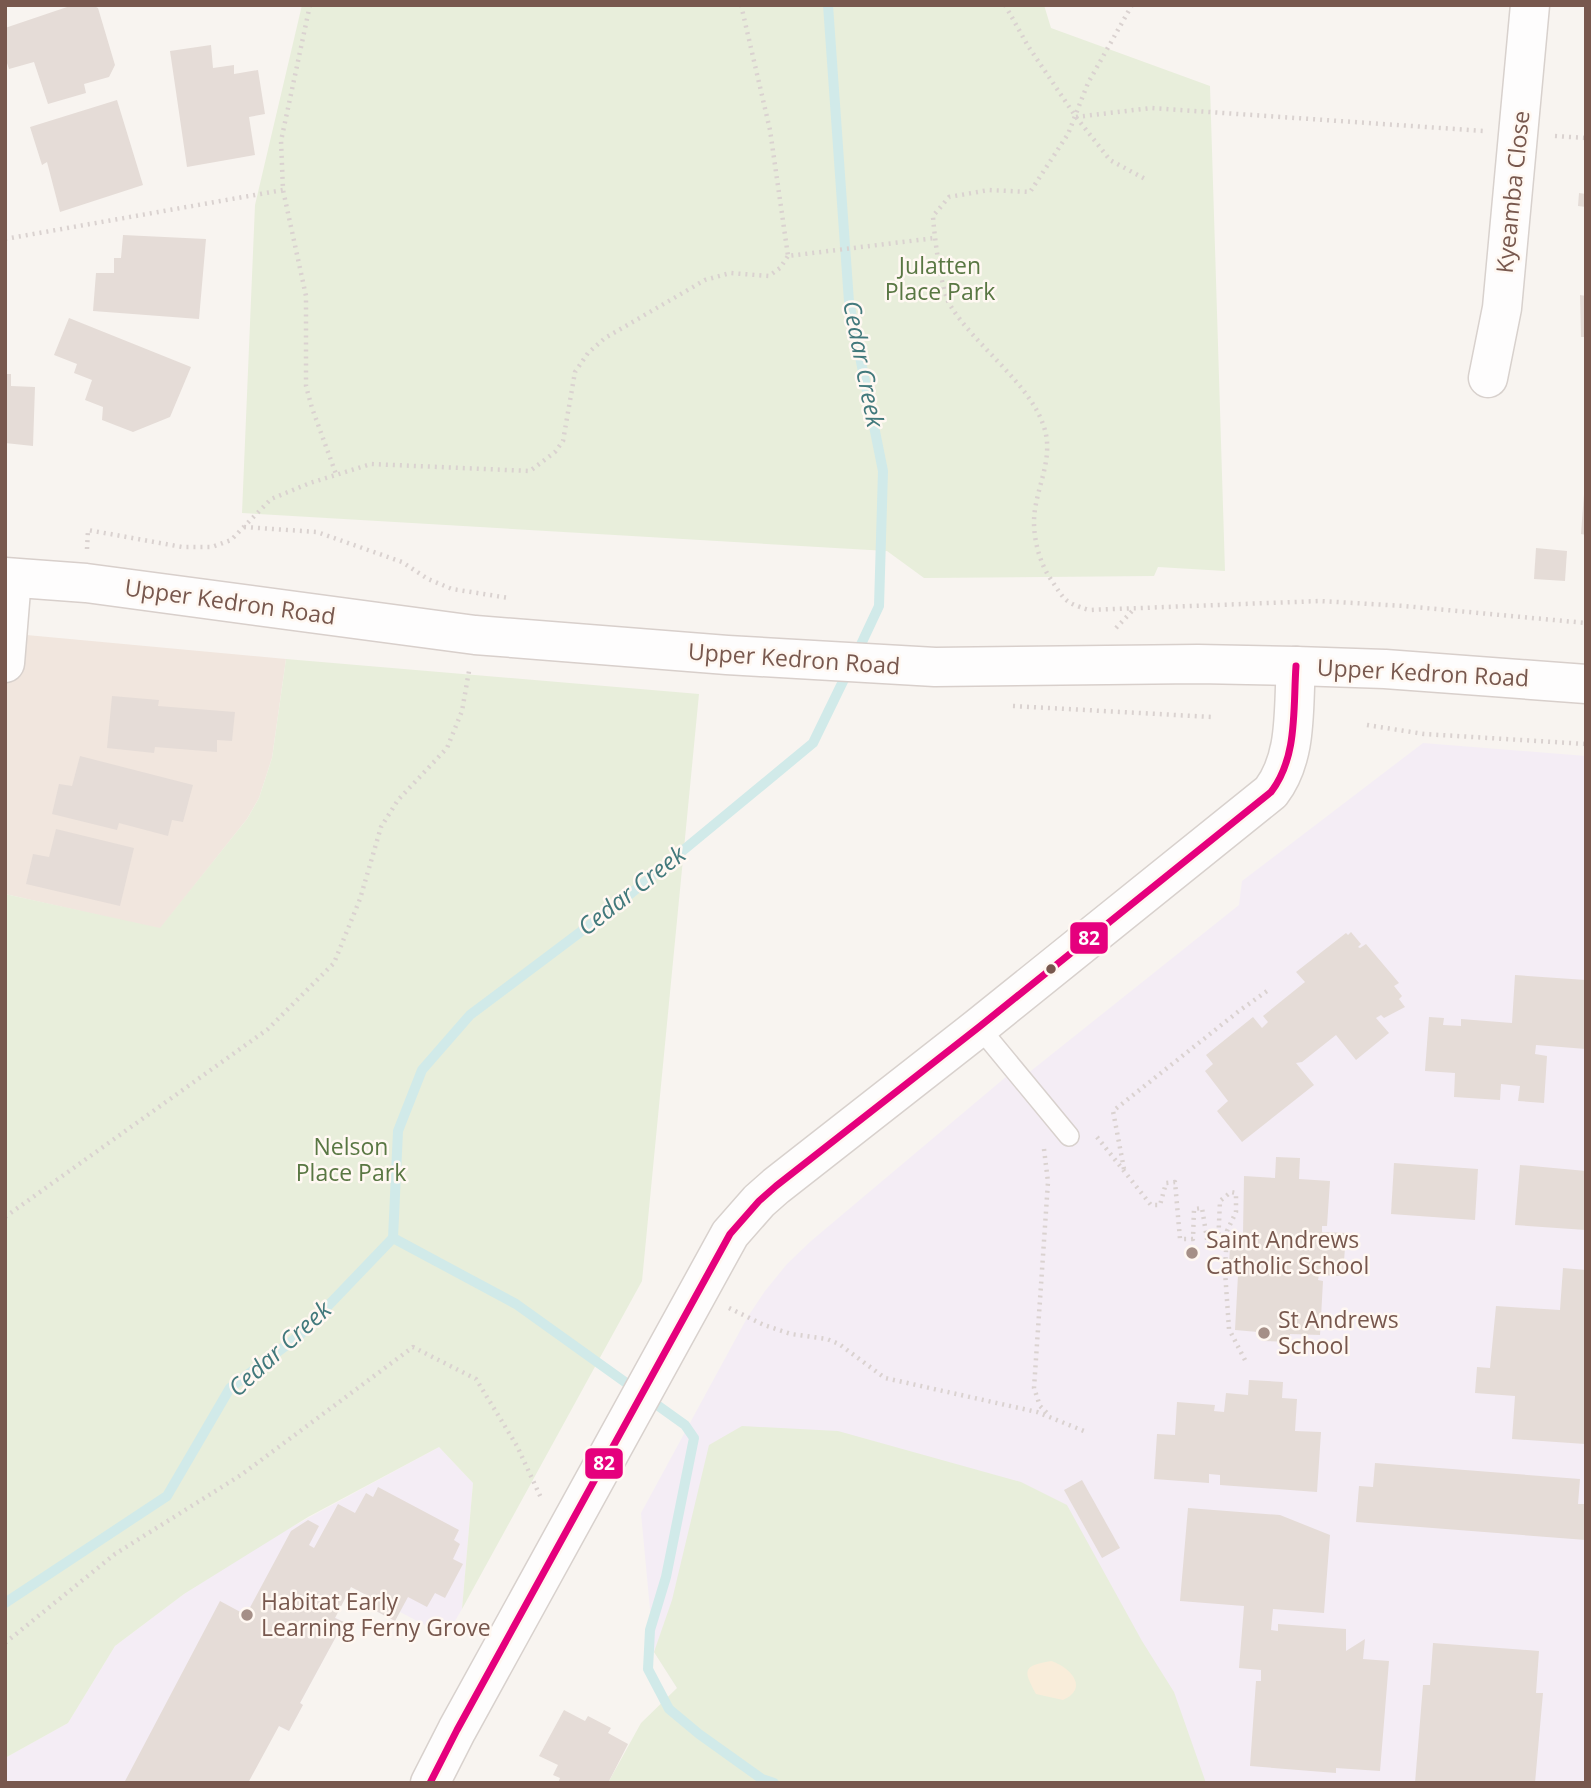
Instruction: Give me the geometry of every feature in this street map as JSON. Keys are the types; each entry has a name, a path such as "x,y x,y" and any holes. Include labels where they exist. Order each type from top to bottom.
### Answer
{"street":[{"name":"Kyeamba Close","path":"1488,378 1502,308 1530,5"},
{"name":"Upper Kedron Road","path":"9,578 86,583 475,635 727,655 935,667 1198,664 1385,669 1586,684"},
{"path":"5,663 9,578"},
{"path":"430,1783 730,1234 759,1201 1271,792 1283,777 1289,760 1296,666"}],"lane":[{"path":"979,1027 1069,1136"}],"path":[{"path":"310,5 281,141 283,190 306,296 306,386 336,474"},
{"path":"86,583 88,530 182,547 212,547 231,540 271,499 336,474 371,464 530,471 555,452 563,441 575,372 588,353 606,338 705,280 730,273 769,276 780,268 788,256 770,130 741,5"},
{"path":"1005,5 1028,46 1076,117 1110,160 1147,180"},
{"path":"1132,5 1088,83 1068,134 1030,192 989,190 949,197 933,216 934,237 948,303 1030,399 1045,428 1047,459 1034,522 1042,565 1066,603 1089,610 1320,601 1586,623"},
{"path":"1076,117 1151,108 1586,138"},
{"path":"5,239 283,190"},
{"path":"788,256 934,237"},
{"path":"243,527 317,532 402,562 428,579 452,589 516,601"},
{"path":"5,1217 268,1029 334,963 360,899 382,827 398,800 447,748 462,711 470,664"},
{"path":"1004,705 1212,717"},
{"path":"1367,725 1424,734 1586,744"},
{"path":"1124,1170 1113,1111 1267,991"},
{"path":"1089,1129 1152,1205 1160,1205 1166,1183 1175,1182 1180,1239 1193,1240 1194,1209 1202,1208 1208,1245 1218,1245 1220,1201 1231,1192 1236,1193 1236,1212 1227,1231 1225,1271 1229,1329 1247,1364"},
{"path":"1042,1143 1048,1182 1034,1388 1040,1406 1051,1417"},
{"path":"726,1306 747,1318 778,1329 839,1343 885,1378 1051,1417 1084,1430"},
{"path":"5,1643 115,1554 241,1475 413,1347 476,1379 517,1446 561,1542"}],"shaded area":[{"path":"5,633 286,659 272,758 259,798 247,819 160,929 5,894"},
{"name":"Saint Andrews Catholic School","path":"1423,743 1586,756 1586,1783 876,1783 677,1688 654,1652 641,1513 747,1318 765,1291 811,1241 1019,1066 1027,1074 1239,905 1242,881"},
{"name":"Habitat Early Learning Ferny Grove","path":"439,1447 473,1483 462,1609 446,1636 400,1612 395,1621 374,1610 378,1601 351,1587 335,1617 344,1622 300,1703 303,1705 289,1731 278,1726 248,1783 5,1783 5,1758 68,1723 115,1646 184,1594 277,1535"}],"green space":[{"name":"Julatten Place Park","path":"302,5 1044,5 1051,28 1210,86 1225,571 1158,567 1154,576 924,578 887,551 242,513 255,205"},
{"name":"Nelson Place Park","path":"286,659 699,694 642,1281 462,1609 473,1483 439,1447 308,1517 184,1594 115,1646 68,1723 5,1758 5,894 160,928 247,819 259,798 272,758"},
{"path":"742,1426 838,1431 1021,1482 1067,1505 1142,1641 1174,1692 1206,1783 608,1783 641,1723 677,1688 654,1652 672,1600 709,1445"}],"sand":[{"path":"1051,1661 1065,1668 1076,1684 1071,1695 1063,1700 1036,1694 1029,1680 1030,1668"}],"building":[{"path":"73,5 92,5 98,8 115,65 109,77 84,84 86,93 48,104 34,62 9,69 5,57 5,28"},
{"path":"211,45 213,68 234,65 234,74 258,70 265,114 249,117 255,155 187,167 170,51"},
{"path":"117,100 143,185 60,212 47,162 42,165 30,127"},
{"path":"1579,193 1586,194 1586,207 1578,206"},
{"path":"123,235 206,239 199,319 93,311 96,273 114,273 114,258 121,258"},
{"path":"1580,295 1586,296 1586,337 1581,337"},
{"path":"69,318 191,367 170,417 133,432 102,420 103,407 85,400 92,380 74,373 77,364 54,355"},
{"path":"5,374 11,374 11,386 35,387 33,446 5,443"},
{"path":"1586,494 1586,535 1581,534"},
{"path":"1536,548 1567,551 1565,581 1534,579"},
{"path":"112,696 159,700 158,706 235,712 232,741 217,740 217,752 155,747 154,753 107,748"},
{"path":"80,756 193,785 183,822 172,820 168,836 119,823 117,830 52,814 59,784 72,786"},
{"path":"56,829 134,848 120,906 26,884 33,854 49,857"},
{"path":"1351,932 1361,944 1358,947 1366,944 1399,983 1394,986 1402,996 1399,999 1405,1007 1384,1018 1381,1015 1376,1018 1389,1033 1356,1060 1336,1035 1302,1062 1296,1063 1314,1085 1242,1142 1217,1111 1228,1101 1205,1071 1213,1064 1206,1055 1253,1017 1262,1028 1268,1022 1263,1016 1305,982 1296,972 1346,933 1348,935"},
{"path":"1515,975 1586,980 1586,1049 1536,1045 1535,1054 1547,1056 1544,1103 1518,1101 1520,1086 1501,1084 1500,1100 1454,1097 1455,1073 1425,1071 1429,1017 1444,1018 1443,1025 1461,1026 1461,1019 1512,1023"},
{"path":"1276,1157 1300,1158 1299,1179 1330,1181 1327,1226 1322,1226 1322,1232 1346,1233 1343,1276 1319,1275 1318,1280 1323,1281 1320,1335 1290,1334 1290,1342 1262,1341 1258,1332 1235,1330 1241,1263 1229,1263 1231,1232 1243,1233 1244,1176 1275,1178"},
{"path":"1394,1163 1478,1169 1475,1220 1391,1214"},
{"path":"1520,1165 1586,1171 1586,1230 1515,1225"},
{"path":"1563,1268 1586,1270 1585,1444 1512,1439 1515,1396 1475,1393 1477,1367 1490,1368 1496,1306 1560,1310"},
{"path":"1249,1380 1283,1382 1282,1398 1297,1399 1295,1431 1321,1432 1317,1492 1220,1485 1220,1475 1209,1474 1209,1483 1154,1479 1157,1434 1175,1435 1177,1402 1215,1405 1214,1411 1224,1412 1226,1393 1248,1395"},
{"path":"1375,1463 1580,1479 1578,1504 1586,1504 1586,1540 1356,1522 1359,1486 1373,1487"},
{"path":"1082,1480 1120,1548 1102,1558 1064,1490"},
{"path":"378,1487 459,1530 454,1540 460,1544 453,1559 463,1564 445,1598 435,1593 427,1607 408,1597 395,1621 374,1610 378,1601 351,1587 335,1618 344,1622 300,1703 303,1705 289,1731 279,1726 248,1783 124,1783 220,1601 246,1615 291,1531 308,1520 319,1526 309,1545 314,1548 338,1504 355,1513 366,1493 373,1497"},
{"path":"1188,1508 1280,1515 1330,1535 1324,1613 1273,1609 1271,1630 1278,1631 1278,1624 1346,1629 1346,1651 1365,1639 1363,1659 1389,1661 1380,1771 1336,1768 1336,1773 1250,1766 1256,1681 1261,1681 1261,1670 1239,1668 1244,1606 1180,1601"},
{"path":"1433,1643 1539,1651 1536,1693 1543,1693 1535,1783 1415,1783 1423,1685 1430,1685"},
{"path":"564,1710 585,1721 588,1716 611,1728 608,1733 628,1744 608,1783 558,1783 560,1778 553,1775 558,1765 539,1756"}],"waterway":[{"name":"Cedar Creek","path":"828,5 849,302 883,471 879,606 856,655"},
{"name":"Cedar Creek","path":"5,1603 167,1496 230,1388 300,1335 393,1238 398,1131 422,1070 470,1015 623,900 813,743 849,669"},
{"path":"393,1238 516,1304 685,1425 694,1438 666,1577 650,1630 648,1669 669,1709 762,1779 774,1783"}],"transit line":[{"name":"82","path":"430,1783 730,1234 776,1186 1271,792 1280,778 1290,748 1296,666"}],"place":[{"name":"Saint Andrews Catholic School","path":"1192,1253"},
{"name":"St Andrews School","path":"1264,1333"},
{"name":"Habitat Early Learning Ferny Grove","path":"247,1615"}]}
